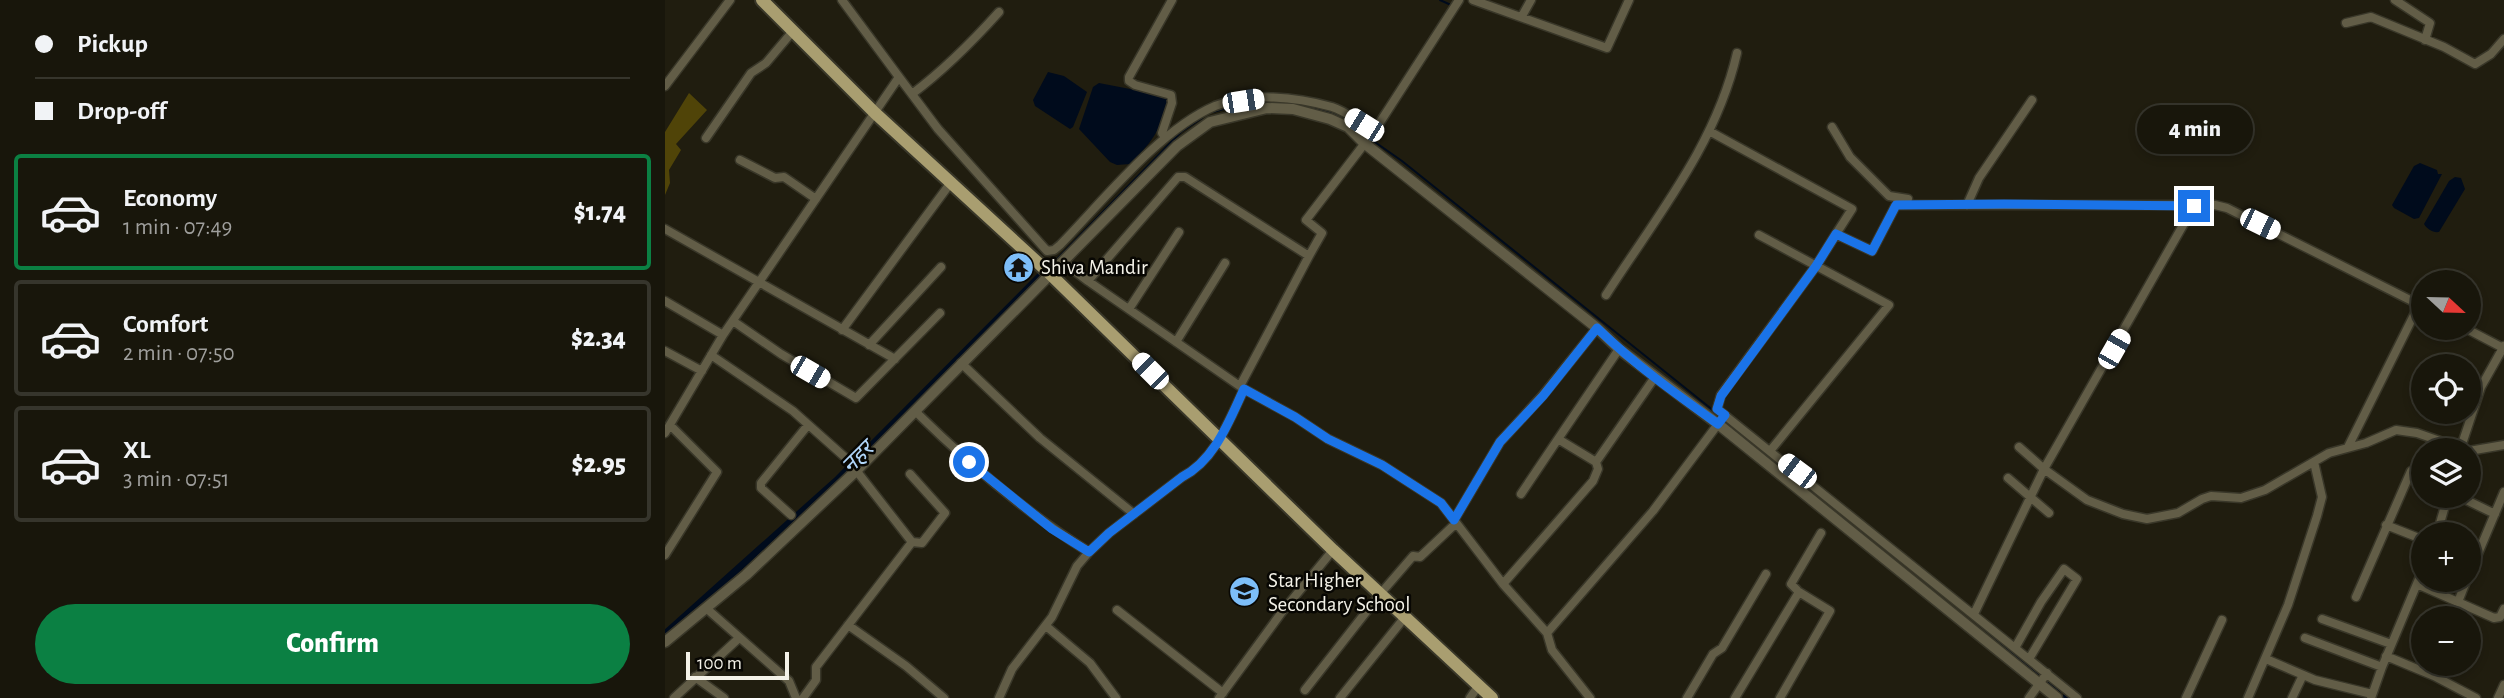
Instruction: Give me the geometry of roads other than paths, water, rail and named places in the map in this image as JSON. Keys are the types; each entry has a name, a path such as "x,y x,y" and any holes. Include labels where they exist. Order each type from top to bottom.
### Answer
{"main road":[{"path":"762,0 876,113 1051,274 1333,550 1492,698"}],"street":[{"path":"665,86 730,0"},
{"path":"842,0 938,129 1047,251 1060,246 1165,136 1215,106 1289,98 1336,109 1375,130"},
{"path":"1165,136 1163,127 1172,103 1171,95 1135,85 1129,77 1172,0"},
{"path":"999,698 1013,669 1046,626 1077,566 1133,514 1193,471 1220,440 1242,387 1322,233 1306,220 1375,130 1459,0"},
{"path":"1473,0 1607,48 1629,0"},
{"path":"1522,16 1531,0"},
{"path":"2395,0 2430,23 2425,40"},
{"path":"912,94 936,77 999,12"},
{"path":"2346,23 2371,17 2475,64 2491,54 2504,39"},
{"path":"706,138 751,73 766,63 793,31"},
{"path":"1607,295 1684,178 1709,131 1730,81 1737,53"},
{"path":"665,555 717,472 667,429 723,335 899,77"},
{"path":"1967,205 1979,178 2032,100"},
{"path":"665,642 746,575 857,470 1155,165 1210,122 1267,108 1293,109 1348,127 1364,143 1597,328 1619,349 1655,377 1770,451 2077,698"},
{"path":"1832,127 1850,157 1889,197 1908,199"},
{"path":"1709,131 1852,209 1816,266 1721,396 1717,409 1721,420 2057,698"},
{"path":"740,160 775,178 784,177 816,199"},
{"path":"1088,281 1178,177 1185,177 1216,195 1309,256"},
{"path":"842,330 951,181"},
{"path":"1836,234 1872,251 1896,205 2215,205 2227,208 2411,301"},
{"path":"1974,614 2044,469 2194,206"},
{"path":"665,229 895,359"},
{"path":"1129,309 1179,232"},
{"path":"1759,235 1889,305 1770,451"},
{"path":"1063,262 1242,387 1328,439 1382,465 1441,503 1503,584 1547,633 1552,650 1590,698"},
{"path":"1176,342 1225,264"},
{"path":"869,345 941,268"},
{"path":"665,301 723,335"},
{"path":"733,321 781,354 856,398 940,313"},
{"path":"2348,447 2411,325"},
{"path":"1305,690 1413,556 1420,557 1452,527 1500,442 1543,396 1597,328"},
{"path":"2464,438 2481,387 2504,347 2481,336"},
{"path":"1521,494 1619,349"},
{"path":"665,351 702,370"},
{"path":"711,355 793,411 848,460 912,542 922,544 945,513 910,474"},
{"path":"961,363 1040,438 1133,514"},
{"path":"1596,462 1655,377"},
{"path":"916,412 952,447 1040,520 1089,552"},
{"path":"1547,633 1653,511 1721,420"},
{"path":"791,515 761,488 761,483 808,425"},
{"path":"2019,447 2087,500 2123,514 2147,519 2178,513 2211,496 2241,498 2265,490 2329,453 2366,443 2396,430 2430,438"},
{"path":"1503,584 1593,481 1598,469 1596,462 1558,439"},
{"path":"2481,449 2504,445"},
{"path":"2248,698 2288,605 2322,497 2314,462"},
{"path":"2356,597 2411,471"},
{"path":"2008,478 2049,513"},
{"path":"2481,547 2504,492"},
{"path":"2481,507 2495,514"},
{"path":"2386,525 2411,535"},
{"path":"1797,590 1791,584 1821,533"},
{"path":"803,698 816,680 816,667 912,542"},
{"path":"1117,610 1221,695 1282,612 1333,550"},
{"path":"2015,648 2041,602 2064,569 2077,579 2029,659"},
{"path":"1687,698 1713,654 1722,648 1766,574"},
{"path":"1735,698 1799,592 1830,611 1780,698"},
{"path":"2266,659 2303,675 2372,696 2414,592"},
{"path":"2435,592 2494,618 2500,617 2504,609"},
{"path":"2458,602 2462,592"},
{"path":"706,608 738,639 789,681 796,698"},
{"path":"1340,698 1405,617"},
{"path":"2322,619 2391,644"},
{"path":"2186,698 2222,620"},
{"path":"848,625 906,666 944,698"},
{"path":"1046,626 1090,663 1116,698"},
{"path":"2305,638 2382,667"},
{"path":"674,698 738,639"},
{"path":"2386,656 2434,676 2476,698"},
{"path":"2029,698 2047,673"},
{"path":"2292,698 2303,675"},
{"path":"695,677 724,698"},
{"path":"1469,698 1479,685"},
{"path":"2498,698 2504,685"}],"water":[{"path":"1048,72 1064,76 1087,92 1070,129 1035,106 1033,100"},
{"path":"1099,83 1161,95 1168,100 1154,136 1130,164 1117,165 1110,162 1079,129 1093,87"},
{"path":"2420,163 2442,174 2419,218 2414,219 2392,205 2414,166"},
{"path":"2455,177 2461,178 2465,189 2439,232 2432,231 2424,224 2449,181"}],"waterway":[{"path":"1440,0 1451,5"},
{"path":"1213,112 1262,102"},
{"path":"1309,106 1335,114 1345,121"},
{"path":"1051,265 1181,132 1202,118"},
{"path":"1356,128 1365,135"},
{"path":"1373,139 1714,411"},
{"name":"नहर","path":"665,634 838,479 1042,274"},
{"path":"1964,612 2040,676"},
{"path":"2045,680 2060,692"}],"place":[{"name":"Shiva Mandir","path":"1018,267"},
{"name":"Star Higher Secondary School","path":"1245,592"}]}
